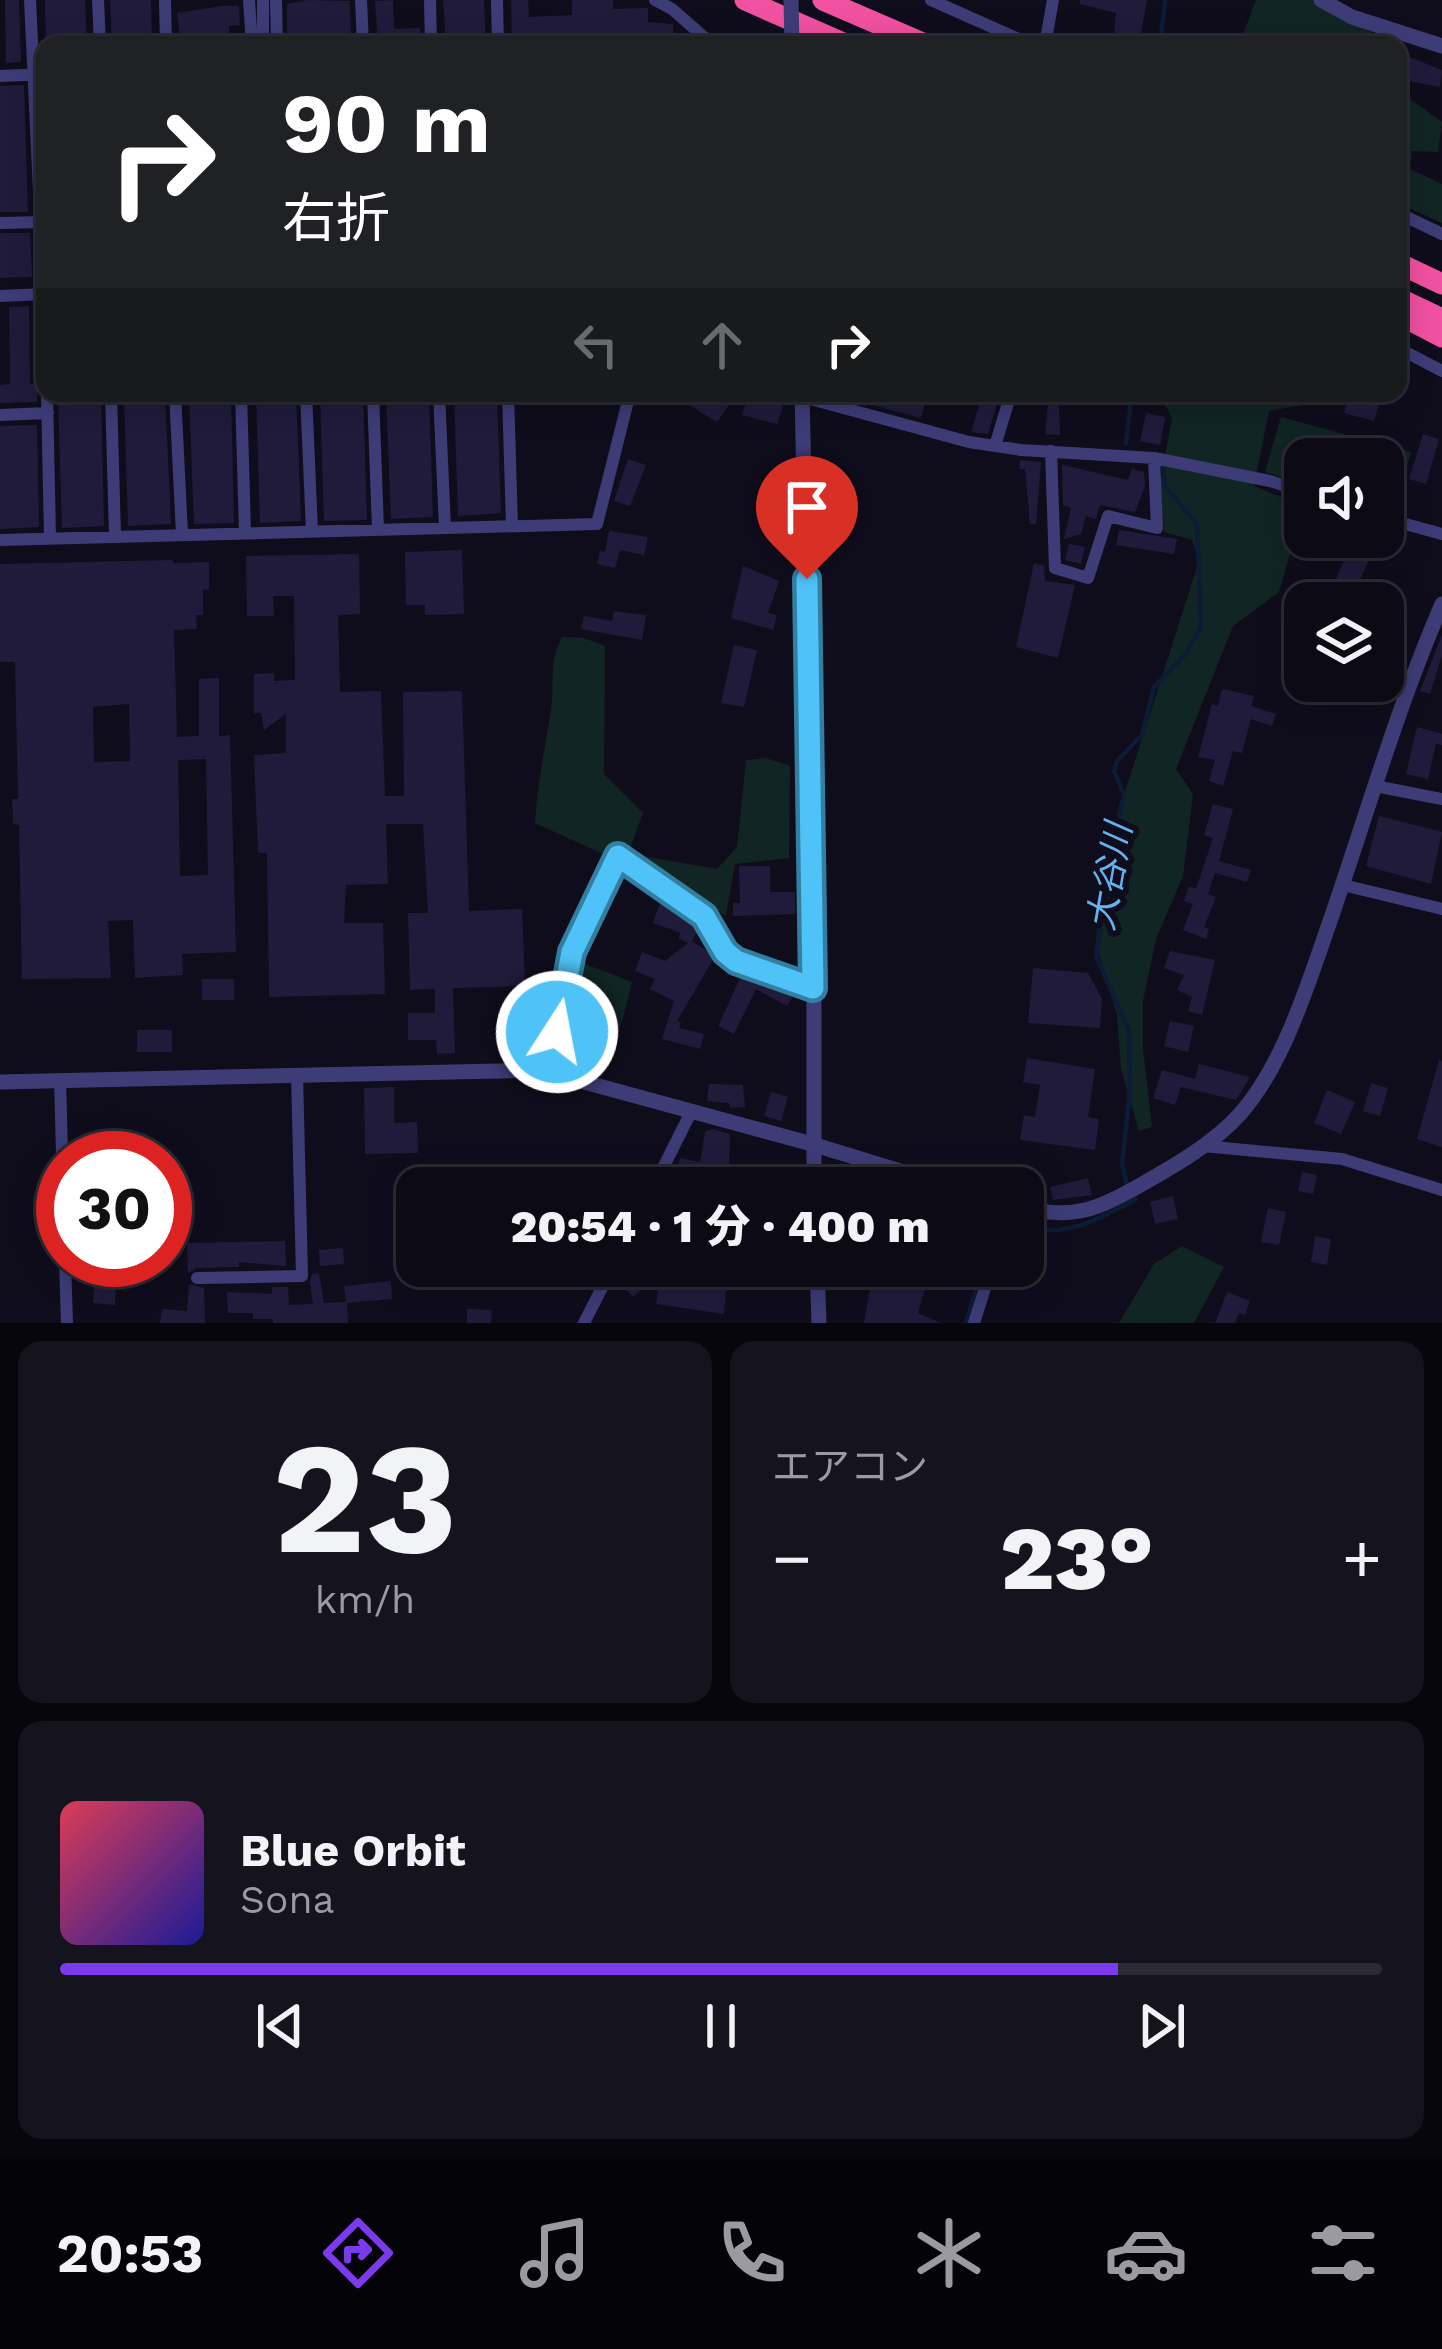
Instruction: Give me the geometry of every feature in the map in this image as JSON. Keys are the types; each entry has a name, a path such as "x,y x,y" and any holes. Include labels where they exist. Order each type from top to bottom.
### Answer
{"highway":[{"path":"745,0 827,36"},
{"path":"823,0 906,36"},
{"path":"1407,253 1442,267"},
{"path":"1407,267 1442,284"},
{"path":"1407,302 1442,319"},
{"path":"1407,319 1442,337"}],"street":[{"path":"30,0 36,56"},
{"path":"98,0 100,36"},
{"path":"165,0 166,36"},
{"path":"249,0 251,36"},
{"path":"263,0 263,36"},
{"path":"276,0 277,36"},
{"path":"361,0 363,36"},
{"path":"430,0 431,36"},
{"path":"497,0 497,36"},
{"path":"655,0 703,36"},
{"path":"791,0 792,36"},
{"path":"932,0 1011,36"},
{"path":"1047,36 1053,0"},
{"path":"1321,0 1352,17 1442,46"},
{"path":"0,76 36,74"},
{"path":"1407,217 1442,234"},
{"path":"0,224 36,222"},
{"path":"0,296 36,294"},
{"path":"1407,352 1442,370"},
{"path":"47,402 50,538"},
{"path":"110,402 115,536"},
{"path":"175,402 182,534"},
{"path":"241,402 245,532"},
{"path":"306,402 312,531"},
{"path":"373,402 378,530"},
{"path":"439,402 445,528"},
{"path":"508,402 512,526"},
{"path":"0,540 597,524 628,402"},
{"path":"798,402 813,1167"},
{"path":"839,402 995,446 1154,458 1284,485"},
{"path":"995,446 1008,402"},
{"path":"0,415 48,413"},
{"path":"1051,451 1055,568 1088,578 1108,516 1157,528 1154,458"},
{"path":"1404,523 1441,532"},
{"path":"1044,1213 1083,1213 1164,1172 1240,1114 1273,1063 1306,989 1442,604"},
{"path":"1375,786 1442,799"},
{"path":"549,1072 572,952 618,856 704,916 725,952 736,961 813,988"},
{"path":"1343,885 1442,910"},
{"path":"0,1082 479,1069 549,1072 887,1167"},
{"path":"196,1278 302,1276 297,1074"},
{"path":"60,1080 61,1131"},
{"path":"664,1167 691,1112"},
{"path":"1202,1146 1342,1159 1442,1190"},
{"path":"66,1287 67,1323"},
{"path":"584,1323 602,1287"},
{"path":"818,1287 819,1323"},
{"path":"974,1323 985,1287"}],"green space":[{"path":"1256,0 1319,0 1379,36 1242,36"},
{"path":"1407,97 1442,122 1438,152 1412,151 1410,169 1442,184 1442,223 1407,207"},
{"path":"1164,402 1304,402 1269,411 1254,486 1284,498 1284,558 1289,558 1279,592 1233,626 1176,769 1193,794 1183,876 1156,939 1143,1001 1152,1127 1139,1131 1121,1069 1117,1015 1096,943 1099,873 1199,561 1192,540 1164,532 1160,483 1172,418"},
{"path":"1281,417 1359,438 1284,438 1284,478 1265,472"},
{"path":"1404,450 1411,452 1404,477"},
{"path":"562,637 605,646 604,774 643,813 629,851 603,854 535,823 553,664"},
{"path":"766,758 790,766 789,858 735,864 726,916 650,871 643,856 717,869 737,847 746,760"},
{"path":"580,962 632,982 613,1045 588,1072 561,1062 564,1022"},
{"path":"1182,1246 1224,1267 1194,1323 1119,1323 1154,1264"}],"building":[{"path":"5,0 19,0 21,62 6,63"},
{"path":"45,0 85,0 87,36 46,36"},
{"path":"110,0 151,0 152,36 112,36"},
{"path":"393,0 394,29 420,28 420,36 377,36 375,1"},
{"path":"443,0 484,0 486,36 445,36"},
{"path":"511,0 528,0 529,17 572,15 572,0 613,0 613,9 648,8 648,22 673,24 674,36 512,36"},
{"path":"1080,0 1147,0 1141,36 1114,36 1116,13 1080,4"},
{"path":"350,1 351,36 287,36 287,4"},
{"path":"239,6 240,25 229,26 229,36 180,36 177,13"},
{"path":"1407,56 1442,70 1440,87 1407,81"},
{"path":"24,85 28,212 0,212 0,86"},
{"path":"0,233 30,233 32,277 0,278"},
{"path":"29,306 30,384 36,384 37,402 0,403 0,385 10,384 9,307"},
{"path":"58,402 101,402 104,526 62,528"},
{"path":"124,402 165,402 171,524 128,526"},
{"path":"189,402 231,402 234,523 194,524"},
{"path":"256,402 296,402 301,521 260,523"},
{"path":"320,402 363,402 367,520 324,521"},
{"path":"386,402 429,402 433,517 391,519"},
{"path":"454,402 497,402 501,513 458,516"},
{"path":"724,402 729,405 717,422 689,405"},
{"path":"746,402 783,406 777,424 742,415"},
{"path":"877,402 925,402 921,418 876,406"},
{"path":"980,402 997,402 988,434 971,432"},
{"path":"1048,402 1059,402 1060,435 1045,434"},
{"path":"1347,402 1379,402 1374,421 1344,413"},
{"path":"1146,413 1165,417 1160,445 1140,441"},
{"path":"37,425 39,527 0,529 0,426"},
{"path":"1423,434 1439,439 1426,484 1409,479"},
{"path":"628,459 646,465 630,506 614,501"},
{"path":"1020,460 1041,462 1036,524 1030,524"},
{"path":"1062,465 1128,480 1132,469 1144,472 1145,486 1135,512 1100,505 1096,519 1086,516 1081,534 1064,539 1071,508 1063,505"},
{"path":"1119,530 1177,539 1174,554 1116,545"},
{"path":"609,531 648,537 644,555 620,550 615,568 597,564"},
{"path":"1069,544 1085,547 1081,564 1065,560"},
{"path":"462,550 464,614 425,615 425,605 406,605 405,552"},
{"path":"359,554 360,614 338,615 340,692 381,691 385,796 404,796 403,692 462,691 469,911 522,909 525,986 453,988 455,1053 437,1054 436,1040 408,1040 408,1013 435,1013 435,989 410,990 408,913 428,913 423,824 386,824 388,884 346,885 344,923 383,923 385,994 269,997 267,853 258,853 254,755 286,753 286,714 264,730 261,713 254,713 254,674 274,673 274,681 295,680 294,596 273,596 274,616 247,616 246,556"},
{"path":"1345,558 1370,558 1359,582 1335,582"},
{"path":"209,562 209,589 203,590 203,615 196,615 197,629 174,630 177,737 199,736 199,679 219,678 219,736 230,735 236,952 182,954 183,975 135,978 133,920 108,921 111,978 22,979 19,825 13,824 12,799 18,799 15,662 0,662 0,564","holes":["129,704 130,761 94,762 93,707","206,759 208,875 180,876 178,760"]},
{"path":"1034,563 1044,566 1045,581 1075,585 1058,658 1016,647"},
{"path":"743,566 779,581 768,613 777,615 773,630 731,618"},
{"path":"614,611 646,615 642,640 581,629 584,616 612,621"},
{"path":"1442,635 1442,656 1430,694 1420,691"},
{"path":"734,645 757,650 744,707 721,703"},
{"path":"1222,689 1254,696 1251,706 1276,714 1272,726 1251,719 1242,753 1233,751 1223,786 1209,781 1215,760 1198,757 1212,704 1218,706"},
{"path":"1417,727 1442,734 1428,779 1406,774"},
{"path":"1213,804 1233,809 1219,861 1251,870 1247,882 1215,873 1208,894 1216,897 1204,927 1209,929 1206,939 1183,930 1193,904 1184,901 1189,886 1196,889 1213,838 1204,835"},
{"path":"1379,816 1442,832 1431,884 1366,866"},
{"path":"739,866 770,866 770,892 795,892 795,914 733,916 733,903 740,903"},
{"path":"660,903 696,924 699,928 692,941 715,956 677,1021 679,1028 704,1034 700,1049 662,1039 674,1001 650,989 655,979 635,971 642,952 665,961 688,943 678,938 681,933 653,923"},
{"path":"1170,951 1215,960 1202,1015 1188,1011 1192,997 1177,990 1184,975 1164,968"},
{"path":"1033,968 1088,973 1102,999 1100,1028 1028,1023"},
{"path":"742,974 795,993 787,1006 756,989 734,1034 718,1026"},
{"path":"202,979 234,979 234,1000 202,1000"},
{"path":"1170,1021 1194,1026 1188,1052 1164,1046"},
{"path":"137,1030 172,1030 172,1052 137,1052"},
{"path":"1027,1058 1095,1069 1088,1117 1099,1119 1095,1150 1020,1140 1024,1115 1035,1117 1040,1085 1023,1082"},
{"path":"1442,1061 1442,1147 1417,1139"},
{"path":"1199,1064 1250,1077 1236,1100 1181,1087 1175,1105 1153,1098 1162,1070 1195,1079"},
{"path":"1371,1083 1388,1088 1380,1116 1363,1111"},
{"path":"709,1084 743,1085 745,1107 707,1101"},
{"path":"394,1087 394,1123 417,1122 418,1153 365,1154 364,1088"},
{"path":"1327,1090 1355,1102 1341,1134 1314,1123"},
{"path":"771,1092 788,1097 781,1121 764,1116"},
{"path":"705,1132 730,1134 729,1167 677,1167 680,1158 700,1162"},
{"path":"1302,1172 1317,1175 1313,1194 1298,1191"},
{"path":"1088,1178 1092,1195 1053,1200 1050,1187"},
{"path":"1173,1196 1178,1219 1155,1224 1150,1202"},
{"path":"1268,1208 1286,1212 1279,1245 1261,1242"},
{"path":"1315,1236 1331,1239 1327,1265 1311,1262"},
{"path":"285,1241 286,1266 239,1262 239,1267 192,1271 192,1243"},
{"path":"343,1248 344,1264 320,1266 319,1250"},
{"path":"319,1273 324,1303 346,1302 344,1286 391,1281 392,1299 347,1303 348,1323 273,1323 273,1319 253,1319 253,1313 228,1313 227,1292 272,1294 272,1287 288,1287 289,1305 313,1304 310,1282 312,1274"},
{"path":"94,1287 116,1287 115,1305 93,1303"},
{"path":"189,1287 204,1288 205,1323 160,1323 162,1309 187,1311"},
{"path":"624,1287 644,1287 633,1297"},
{"path":"658,1287 726,1287 724,1314 656,1304"},
{"path":"926,1287 918,1313 941,1323 864,1323 870,1288"},
{"path":"1227,1292 1250,1301 1245,1315 1239,1313 1235,1323 1215,1323"},
{"path":"467,1309 492,1310 491,1323 467,1323"}],"waterway":[{"name":"大谷川","path":"1161,36 1165,0"},
{"name":"大谷川","path":"1126,443 1131,402"},
{"name":"大谷川","path":"1127,1185 1122,1164 1130,1090 1129,1031 1096,956 1124,795 1114,771 1117,761 1142,735 1154,687 1185,655 1201,627 1197,524 1165,486 1163,464"},
{"name":"大谷川","path":"1044,1230 1082,1225 1136,1199 1133,1195"},
{"name":"大谷川","path":"966,1323 977,1287"}],"route":[{"path":"557,1032 572,952 618,856 704,916 715,938 736,961 813,988 807,579"}]}
